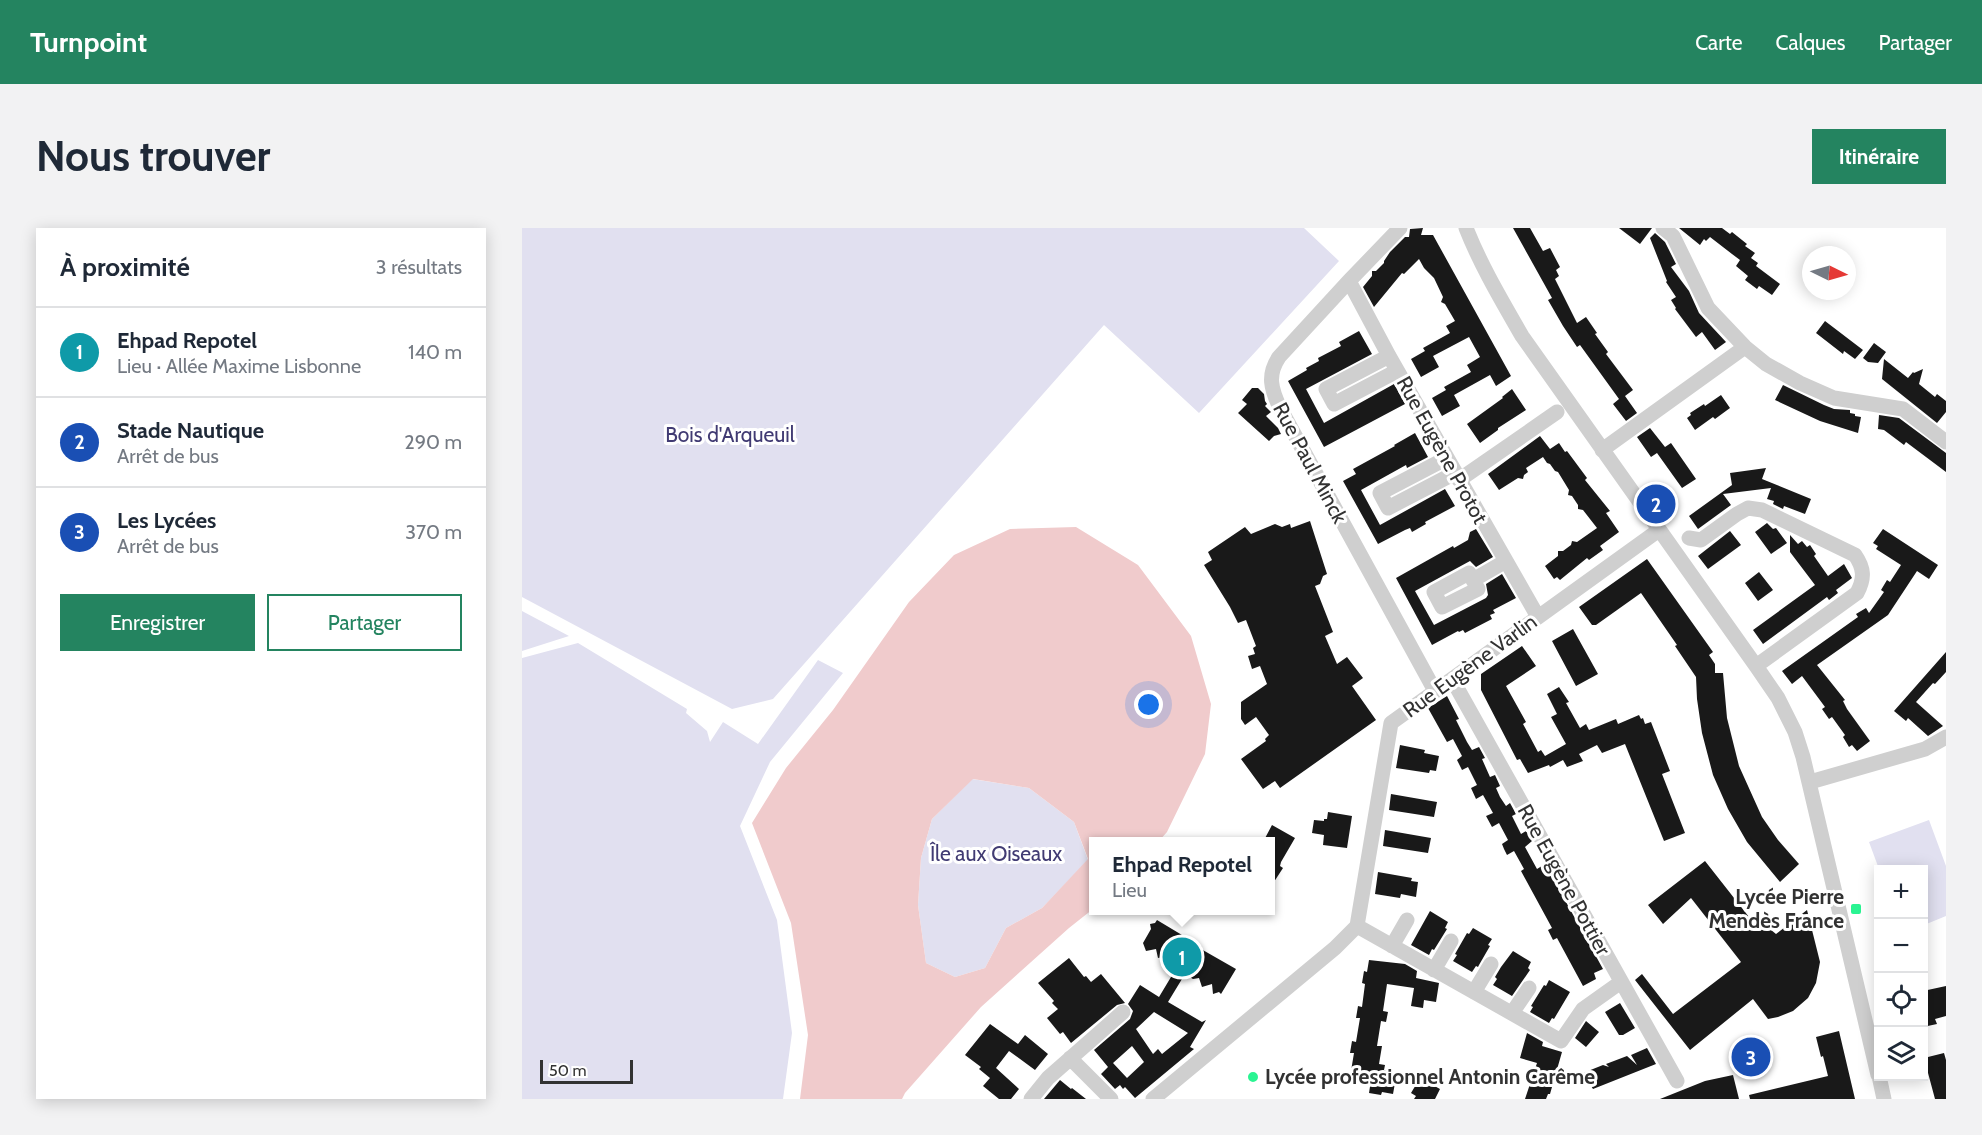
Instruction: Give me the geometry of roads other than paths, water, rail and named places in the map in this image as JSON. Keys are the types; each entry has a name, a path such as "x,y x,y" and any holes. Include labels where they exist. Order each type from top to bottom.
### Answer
{"street":[{"name":"Rue Paul Minck","path":"1400,228 1279,357 1273,366 1270,380 1272,392 1280,408 1435,691"},
{"path":"1466,228 1522,336 1756,666 1778,698 1795,732 1810,782 1824,851 1874,1056"},
{"path":"1663,228 1673,236 1708,308 1745,347 1766,364 1834,398 1903,409 1946,442"},
{"name":"Rue Eugène Protot","path":"1348,281 1538,617"},
{"path":"1602,450 1745,347"},
{"path":"1389,356 1326,389 1334,404 1397,370"},
{"path":"1447,458 1380,493 1388,508 1457,476 1557,412"},
{"path":"1689,538 1701,540 1748,508 1762,510 1855,555 1862,565 1863,581 1857,592 1756,666"},
{"name":"Rue Eugène Varlin","path":"1357,927 1391,723 1659,530"},
{"path":"1473,580 1506,561"},
{"name":"Rue Eugène Pottier","path":"1452,679 1677,1081"},
{"path":"1810,782 1925,749 1946,737"},
{"path":"1392,946 1407,920"},
{"path":"1153,1099 1335,948 1357,927 1561,1041 1583,1009 1622,982"},
{"path":"1434,970 1451,941"},
{"path":"1474,992 1491,964"},
{"path":"1512,1013 1529,987"},
{"path":"1031,1099 1048,1078 1123,1012"},
{"path":"1070,1058 1111,1099"},
{"path":"1880,1081 1884,1099"}],"place":[{"name":"Stade Nautique","path":"1656,504"},
{"name":"Lycée Pierre Mendès France","path":"1856,909"},
{"name":"Ehpad Repotel","path":"1182,957"},
{"name":"Les Lycées","path":"1751,1057"},
{"name":"Lycée professionnel Antonin Carême","path":"1253,1077"}],"park label":[{"name":"Bois d'Arqueuil","path":"730,435"},
{"name":"Île aux Oiseaux","path":"996,854"}]}
